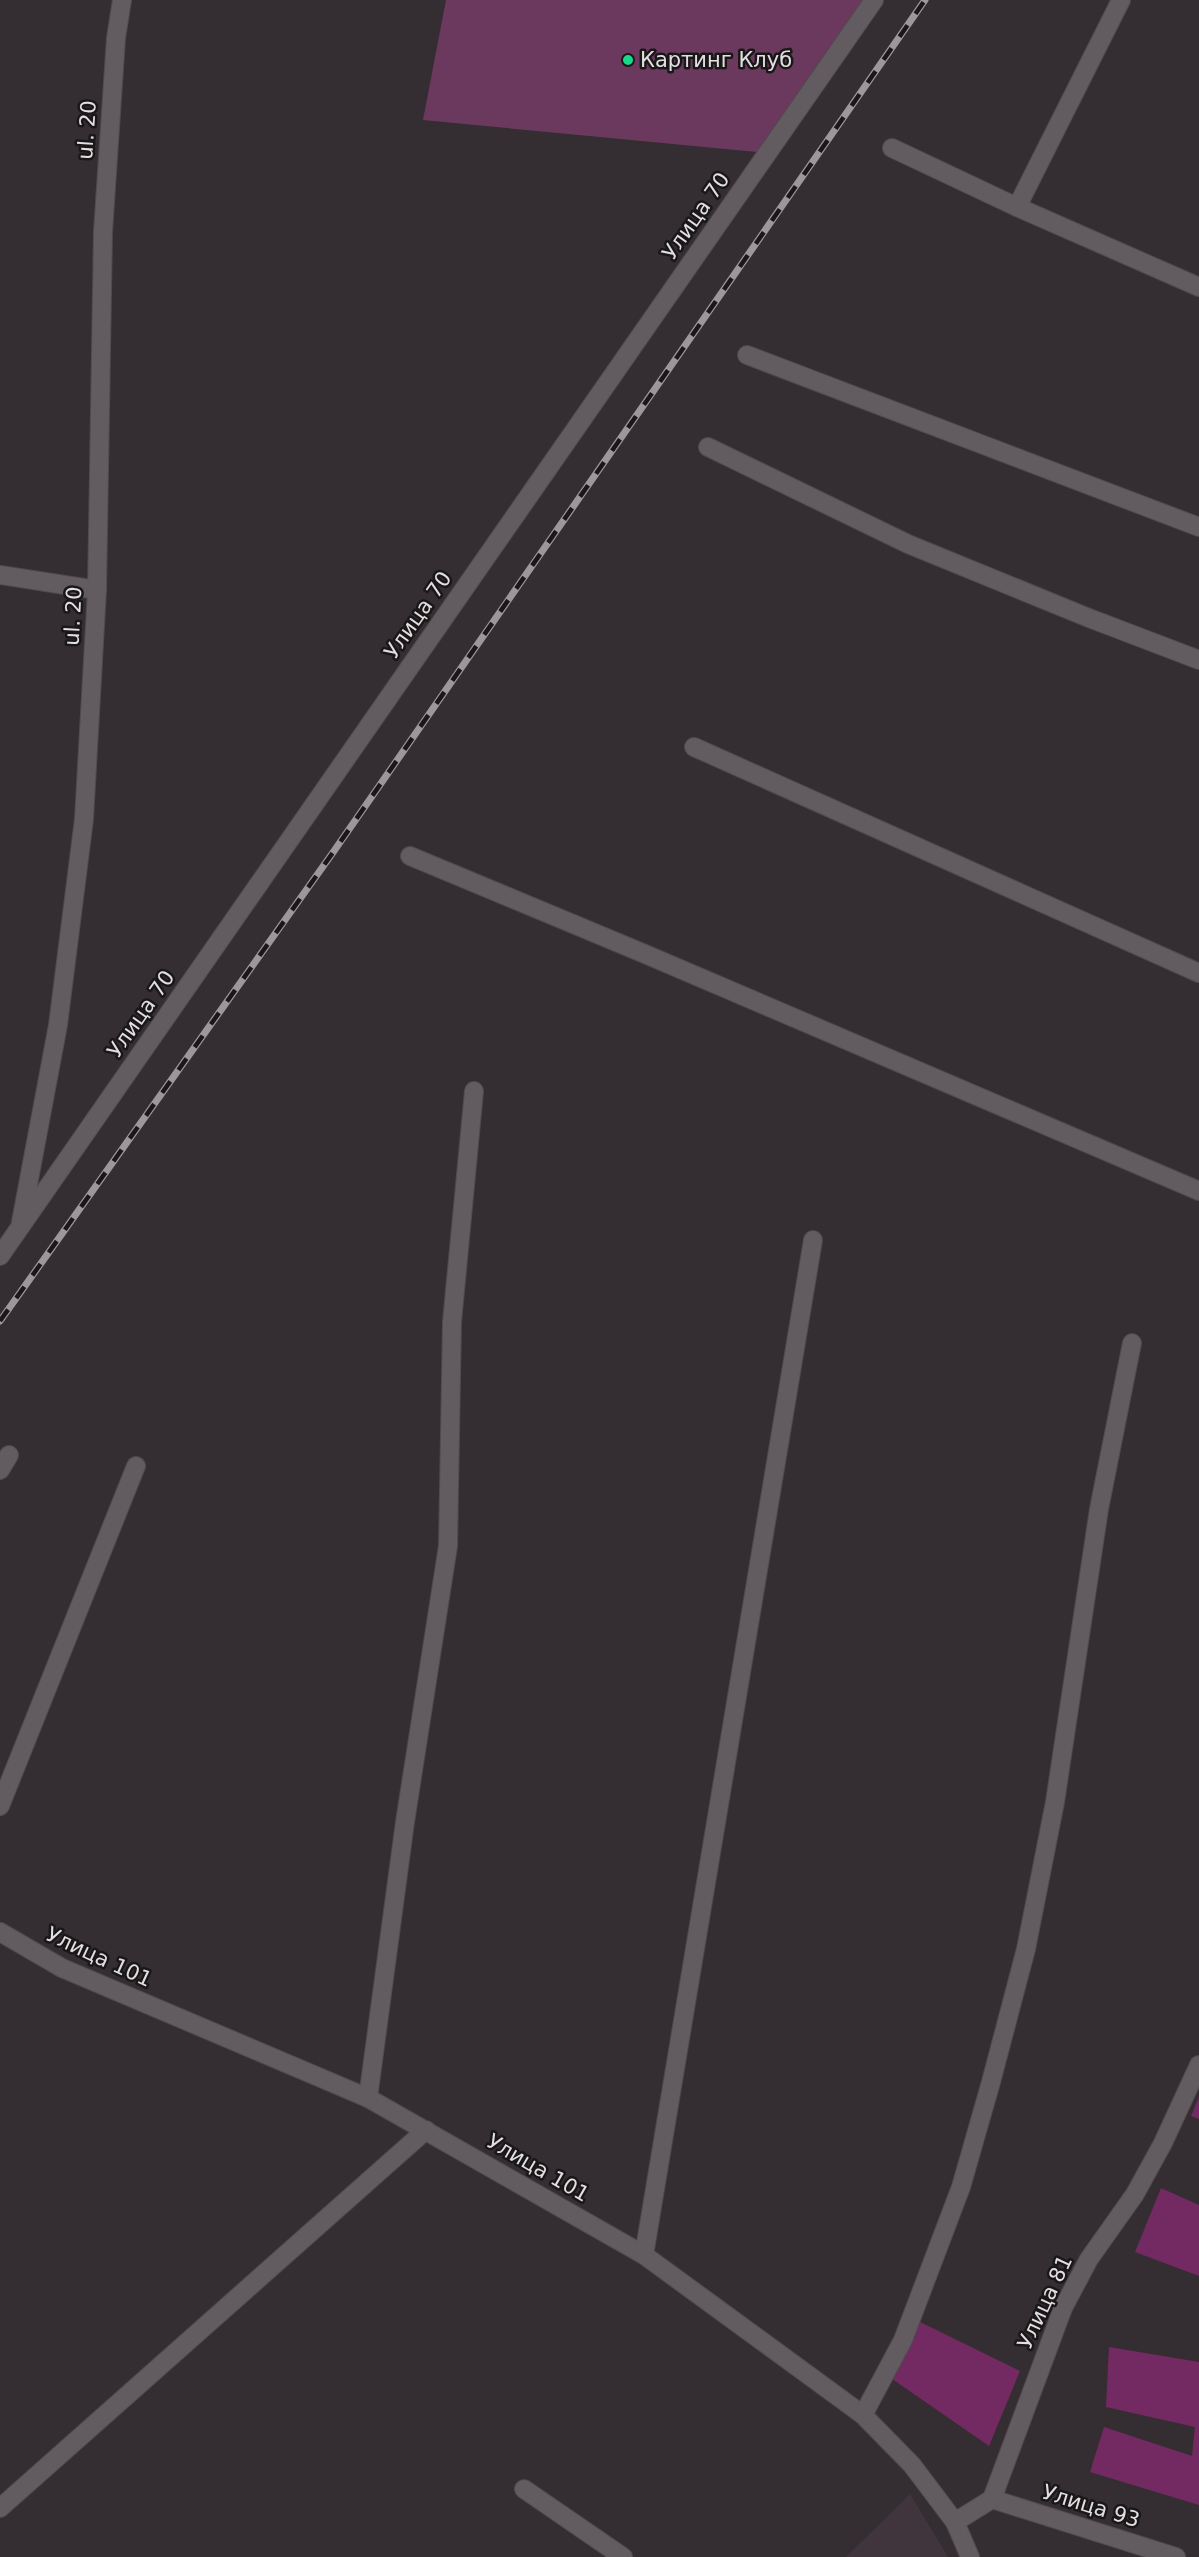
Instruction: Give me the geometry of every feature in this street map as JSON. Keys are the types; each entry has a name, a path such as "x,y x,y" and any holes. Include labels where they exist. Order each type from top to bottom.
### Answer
{"street":[{"name":"ul. 20","path":"19,1230 58,1026 84,819 97,590 103,232 116,38 122,0"},
{"name":"Улица 70","path":"0,1256 874,0"},
{"path":"1017,207 1121,0"},
{"path":"892,148 1017,207 1199,287"},
{"path":"747,355 1199,528"},
{"path":"708,447 908,544 1199,660"},
{"path":"0,575 97,590"},
{"path":"694,747 1199,973"},
{"path":"410,856 1199,1191"},
{"path":"368,2098 405,1822 448,1546 452,1322 474,1091"},
{"path":"644,2255 813,1240"},
{"path":"863,2415 903,2340 961,2187 1026,1949 1055,1802 1099,1509 1132,1343"},
{"path":"0,1806 136,1466"},
{"name":"Улица 101","path":"0,1932 62,1968 368,2098 644,2255 863,2415 912,2465 955,2522 970,2557"},
{"name":"Улица 81","path":"992,2499 1063,2308 1089,2259 1136,2193 1163,2143 1199,2065"},
{"path":"0,2508 426,2130"},
{"path":"524,2489 623,2557"},
{"path":"955,2522 992,2499"},
{"name":"Улица 93","path":"992,2499 1176,2557"}],"shaded area":[{"name":"Картинг Клуб","path":"446,0 863,0 757,152 423,120"},
{"path":"910,2494 948,2557 846,2557"}],"building":[{"path":"1199,2097 1199,2119 1191,2116"},
{"path":"1161,2188 1199,2205 1199,2276 1135,2252"},
{"path":"912,2318 1020,2371 989,2446 885,2374"},
{"path":"1109,2347 1199,2362 1199,2505 1090,2472 1104,2427 1192,2456 1195,2427 1106,2407"}],"railway":[{"path":"0,1321 334,851 925,0"}],"place":[{"name":"Картинг Клуб","path":"628,60"}]}
